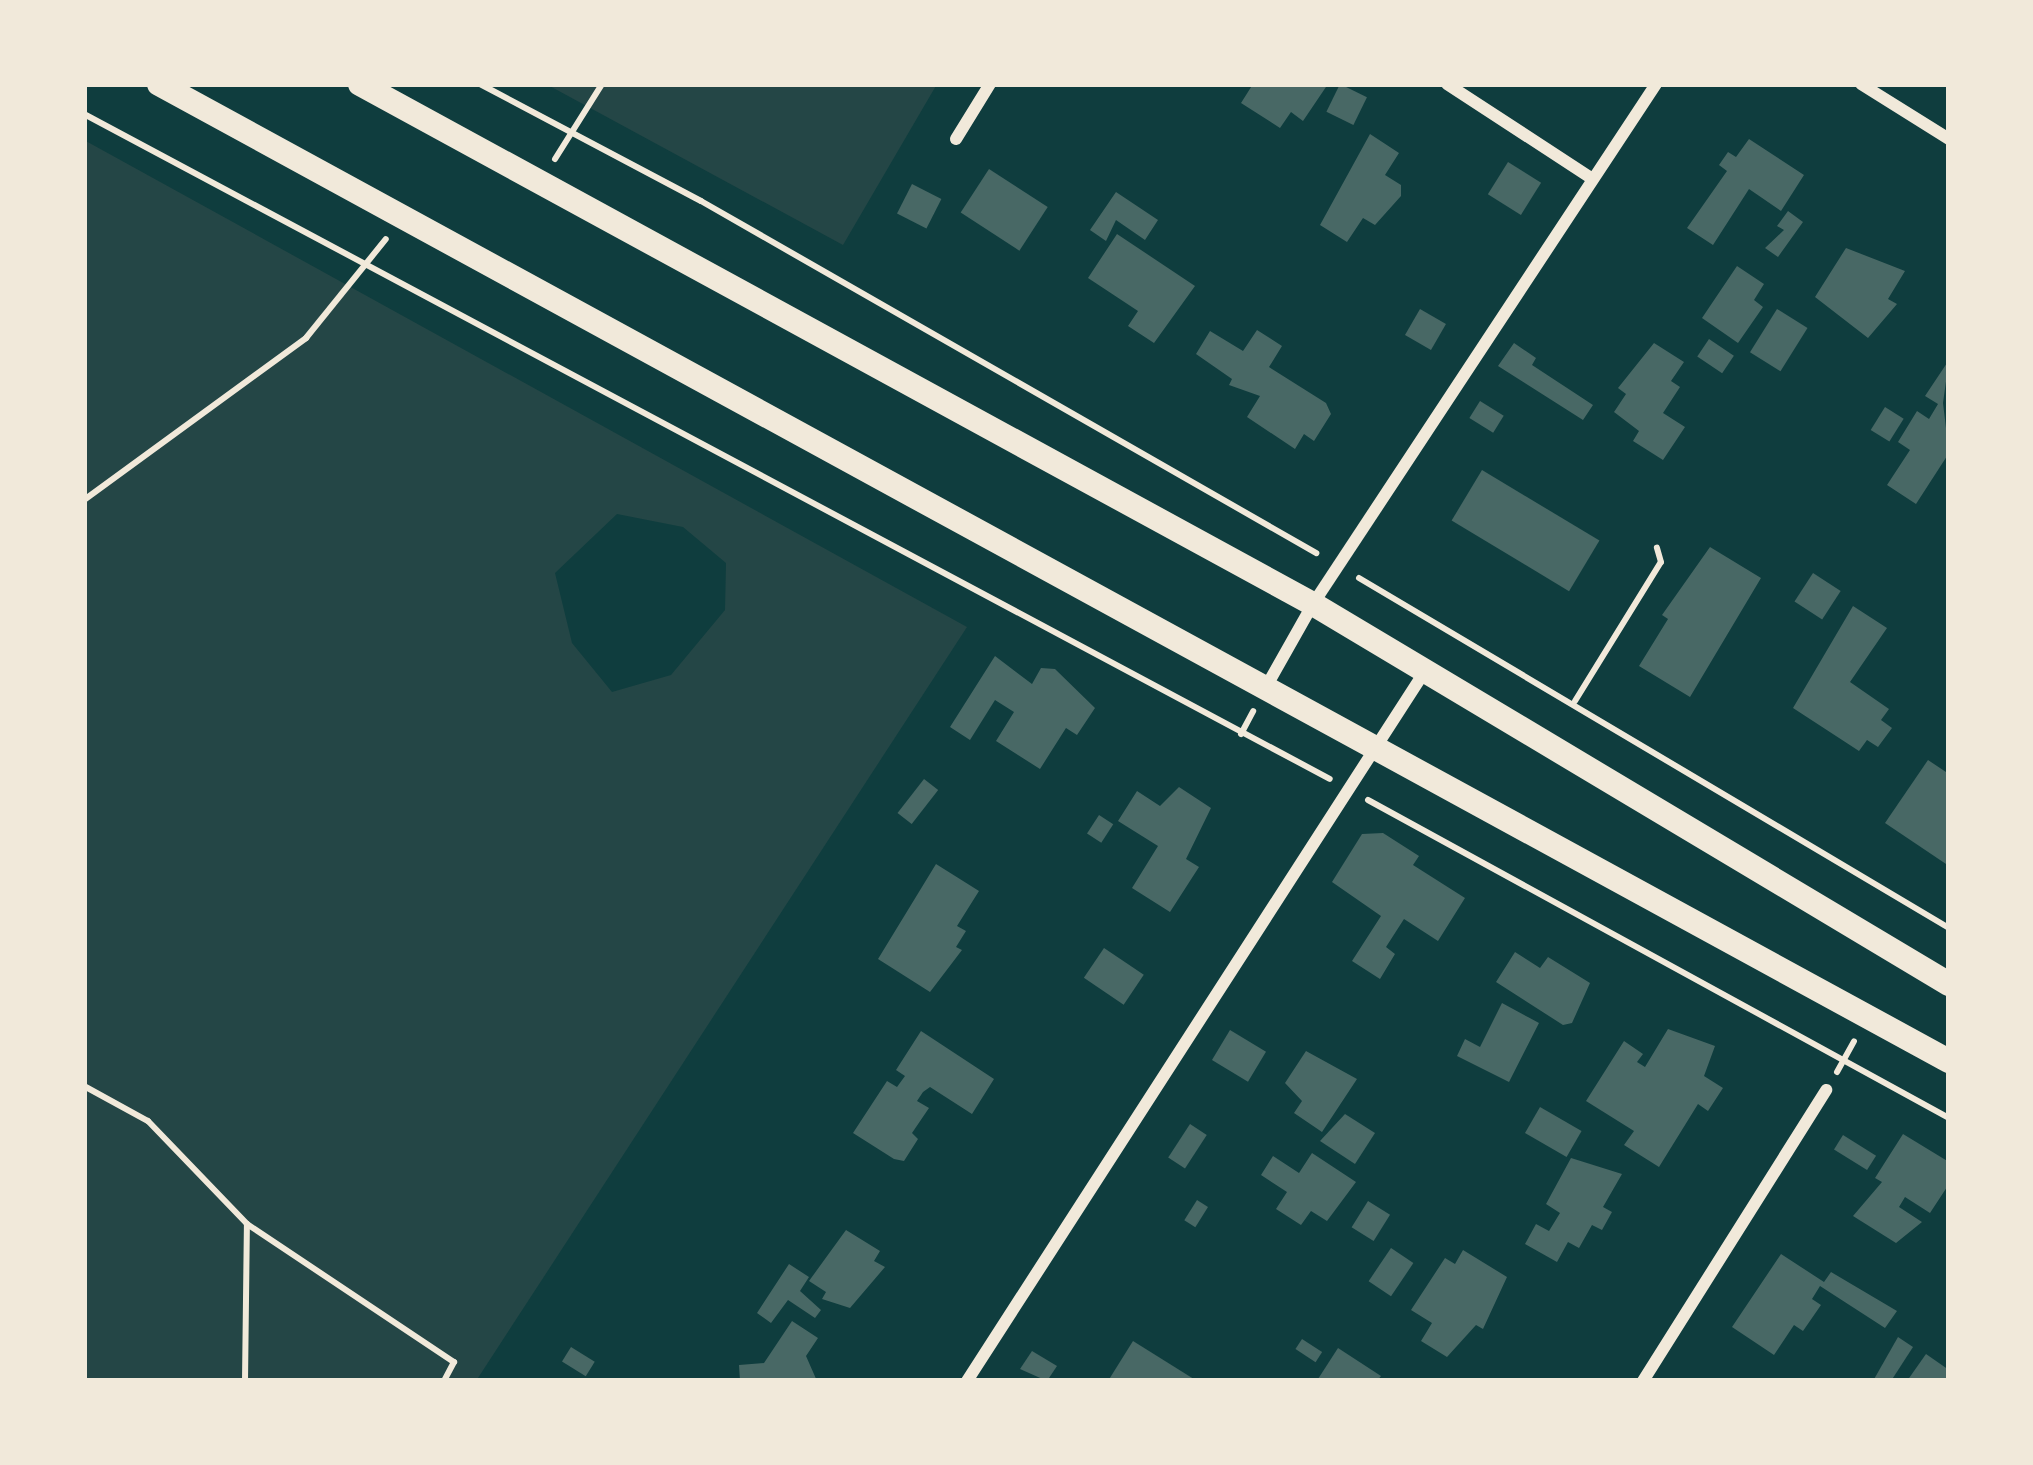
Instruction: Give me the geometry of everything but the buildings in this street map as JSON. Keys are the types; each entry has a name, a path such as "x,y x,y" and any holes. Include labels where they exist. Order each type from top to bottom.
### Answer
{"main road":[{"path":"159,84 1949,1061"},
{"path":"359,84 1313,604 1949,984"}],"street":[{"path":"956,139 990,84"},
{"path":"1447,84 1591,178"},
{"path":"1266,687 1337,566 1656,84"},
{"path":"1861,84 1949,139"},
{"path":"967,1381 1426,671"},
{"path":"1643,1381 1826,1090"}],"path":[{"path":"479,84 1575,701 1949,928"},
{"path":"541,183 602,84"},
{"path":"84,114 362,269 626,400 1312,770"},
{"path":"84,500 306,338 404,217"},
{"path":"1575,701 1660,562 1657,548"},
{"path":"1370,801 1949,1118"},
{"path":"1826,1090 1868,1016"},
{"path":"84,1086 148,1121 247,1224 454,1362 444,1381"},
{"path":"245,1381 247,1224"}],"shaded area":[{"path":"546,84 937,84 843,245"},
{"path":"84,140 967,627 476,1381 84,1381","holes":["617,514 683,527 726,563 725,610 671,675 612,692 572,643 555,573"]}]}
